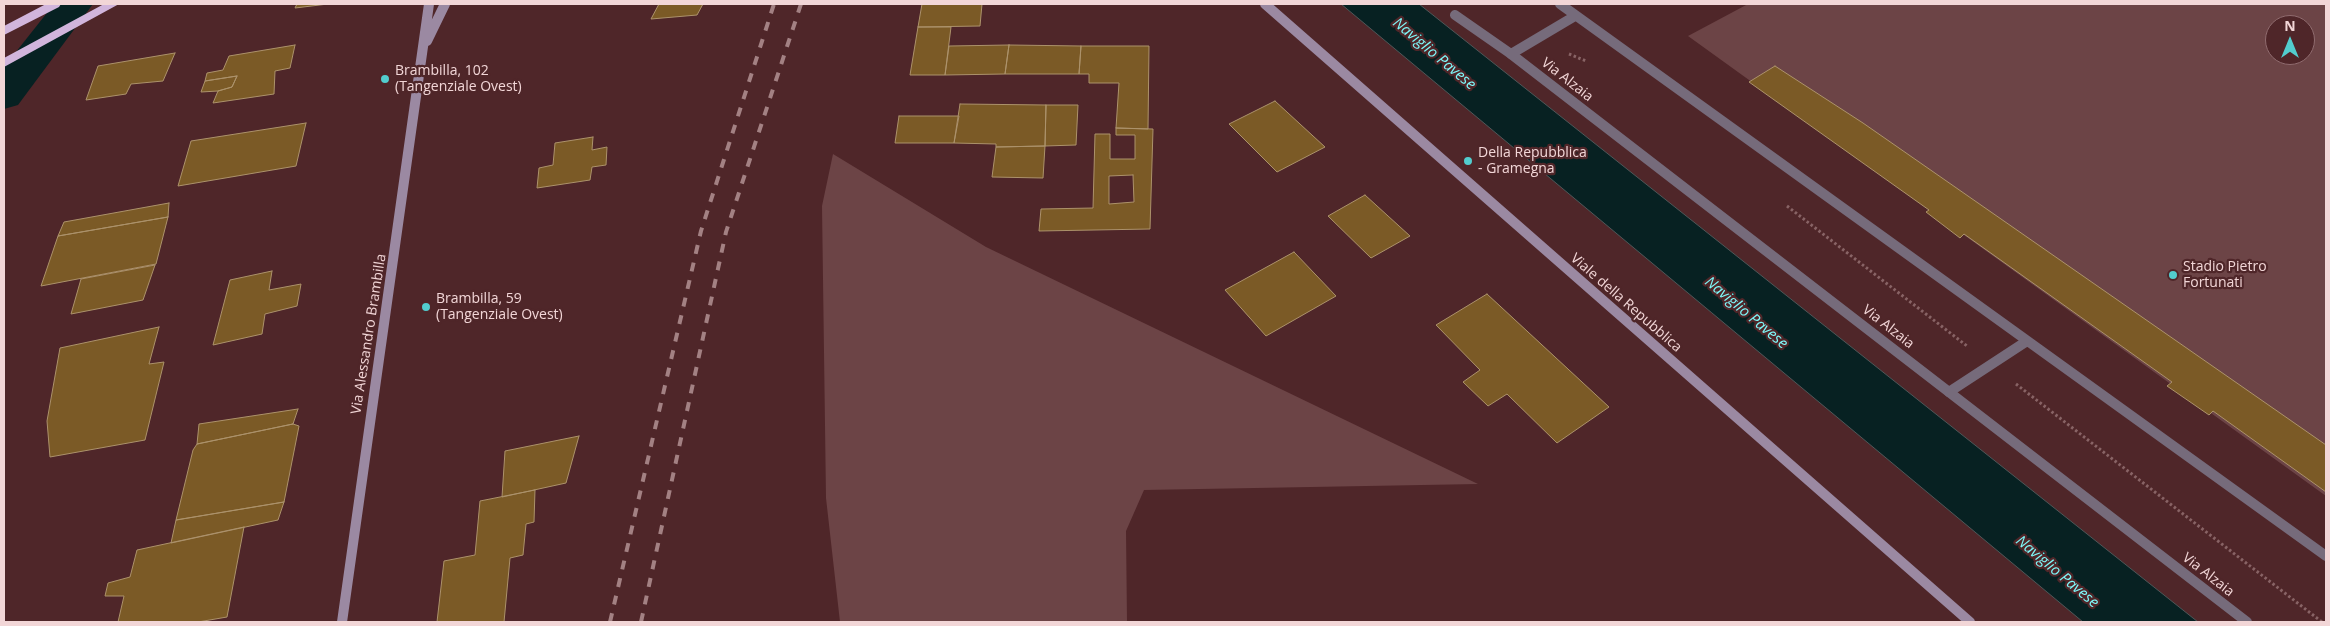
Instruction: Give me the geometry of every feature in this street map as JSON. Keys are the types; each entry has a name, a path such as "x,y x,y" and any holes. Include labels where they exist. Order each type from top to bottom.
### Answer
{"highway":[{"path":"4,32 55,4"},
{"path":"4,63 113,4"}],"street":[{"name":"Via Alessandro Brambilla","path":"342,622 429,4"},
{"path":"423,49 445,4"},
{"name":"Viale della Repubblica","path":"1265,4 1970,622"},
{"path":"1560,4 2326,556"},
{"path":"1573,4 1575,16"},
{"name":"Via Alzaia","path":"1455,15 1511,54 2247,622"},
{"path":"1511,54 1575,16"},
{"path":"1949,392 2027,341"}],"path":[{"path":"1535,40 1588,62"},
{"path":"1779,200 2322,622"}],"shaded area":[{"name":"Stadio Pietro Fortunati","path":"1748,4 2326,4 2326,496 1688,36"},
{"path":"833,154 986,247 1478,484 1144,490 1126,531 1127,622 840,622 826,498 822,206"}],"water":[{"name":"Naviglio Pavese","path":"1341,4 1419,4 2198,622 2083,622"}],"building":[{"path":"297,4 328,4 295,8"},
{"path":"659,4 703,4 697,15 651,19"},
{"path":"922,4 982,4 980,26 918,27"},
{"path":"918,27 951,27 945,75 910,75"},
{"path":"295,45 290,68 275,71 274,94 213,103 218,91 232,87 237,76 205,81 207,73 223,70 229,56"},
{"path":"1009,45 1005,74 945,75 949,46"},
{"path":"1009,45 1081,46 1079,74 1005,74"},
{"path":"1081,46 1149,46 1148,129 1116,128 1119,83 1089,83 1089,74 1079,74"},
{"path":"175,53 163,81 131,84 126,94 86,100 98,66"},
{"path":"1775,66 1863,123 2326,445 2326,492 2213,411 2209,415 2167,386 2172,382 1964,234 1960,238 1926,212 1929,210 1749,82"},
{"path":"237,76 232,87 218,91 201,92 205,81"},
{"path":"1275,101 1325,147 1277,172 1229,124"},
{"path":"960,104 1046,105 1045,146 996,147 996,144 954,143"},
{"path":"1046,105 1078,105 1076,145 1045,146"},
{"path":"899,116 959,116 954,143 895,143"},
{"path":"306,123 296,166 178,186 191,141"},
{"path":"1116,128 1153,129 1150,229 1039,231 1041,209 1093,208 1095,134 1110,134 1110,159 1135,159 1135,135 1116,135","holes":["1133,175 1134,202 1109,204 1109,176"]},
{"path":"593,137 592,150 607,147 606,165 592,167 590,180 537,188 539,168 553,165 555,143"},
{"path":"1045,146 1043,178 992,177 996,147"},
{"path":"1365,195 1410,236 1371,258 1328,216"},
{"path":"169,203 168,217 58,236 64,222"},
{"path":"168,217 156,264 41,286 58,236"},
{"path":"1294,252 1336,296 1266,336 1225,290"},
{"path":"155,265 143,300 71,314 81,279"},
{"path":"272,271 269,290 301,284 297,306 265,314 262,334 213,345 230,280"},
{"path":"1487,294 1609,407 1557,443 1507,394 1488,406 1463,382 1480,370 1436,325"},
{"path":"159,327 149,364 164,362 145,440 50,457 47,421 60,348"},
{"path":"298,409 293,424 197,444 199,424"},
{"path":"293,424 299,426 284,502 176,520 193,450 197,444"},
{"path":"579,436 566,483 502,497 505,451"},
{"path":"535,490 534,522 526,524 523,555 510,558 504,622 437,622 444,561 475,555 480,501"},
{"path":"284,502 278,520 171,543 176,520"},
{"path":"244,527 227,617 198,622 118,622 124,596 105,596 108,583 130,577 137,550"}],"waterway":[{"path":"4,95 74,4"}],"railway":[{"path":"610,622 701,231 774,4"},
{"path":"641,622 726,232 801,4"}],"place":[{"name":"Brambilla, 102 (Tangenziale Ovest)","path":"385,79"},
{"name":"Della Repubblica - Gramegna","path":"1468,161"},
{"name":"Stadio Pietro Fortunati","path":"2173,275"},
{"name":"Brambilla, 59 (Tangenziale Ovest)","path":"426,307"}]}
